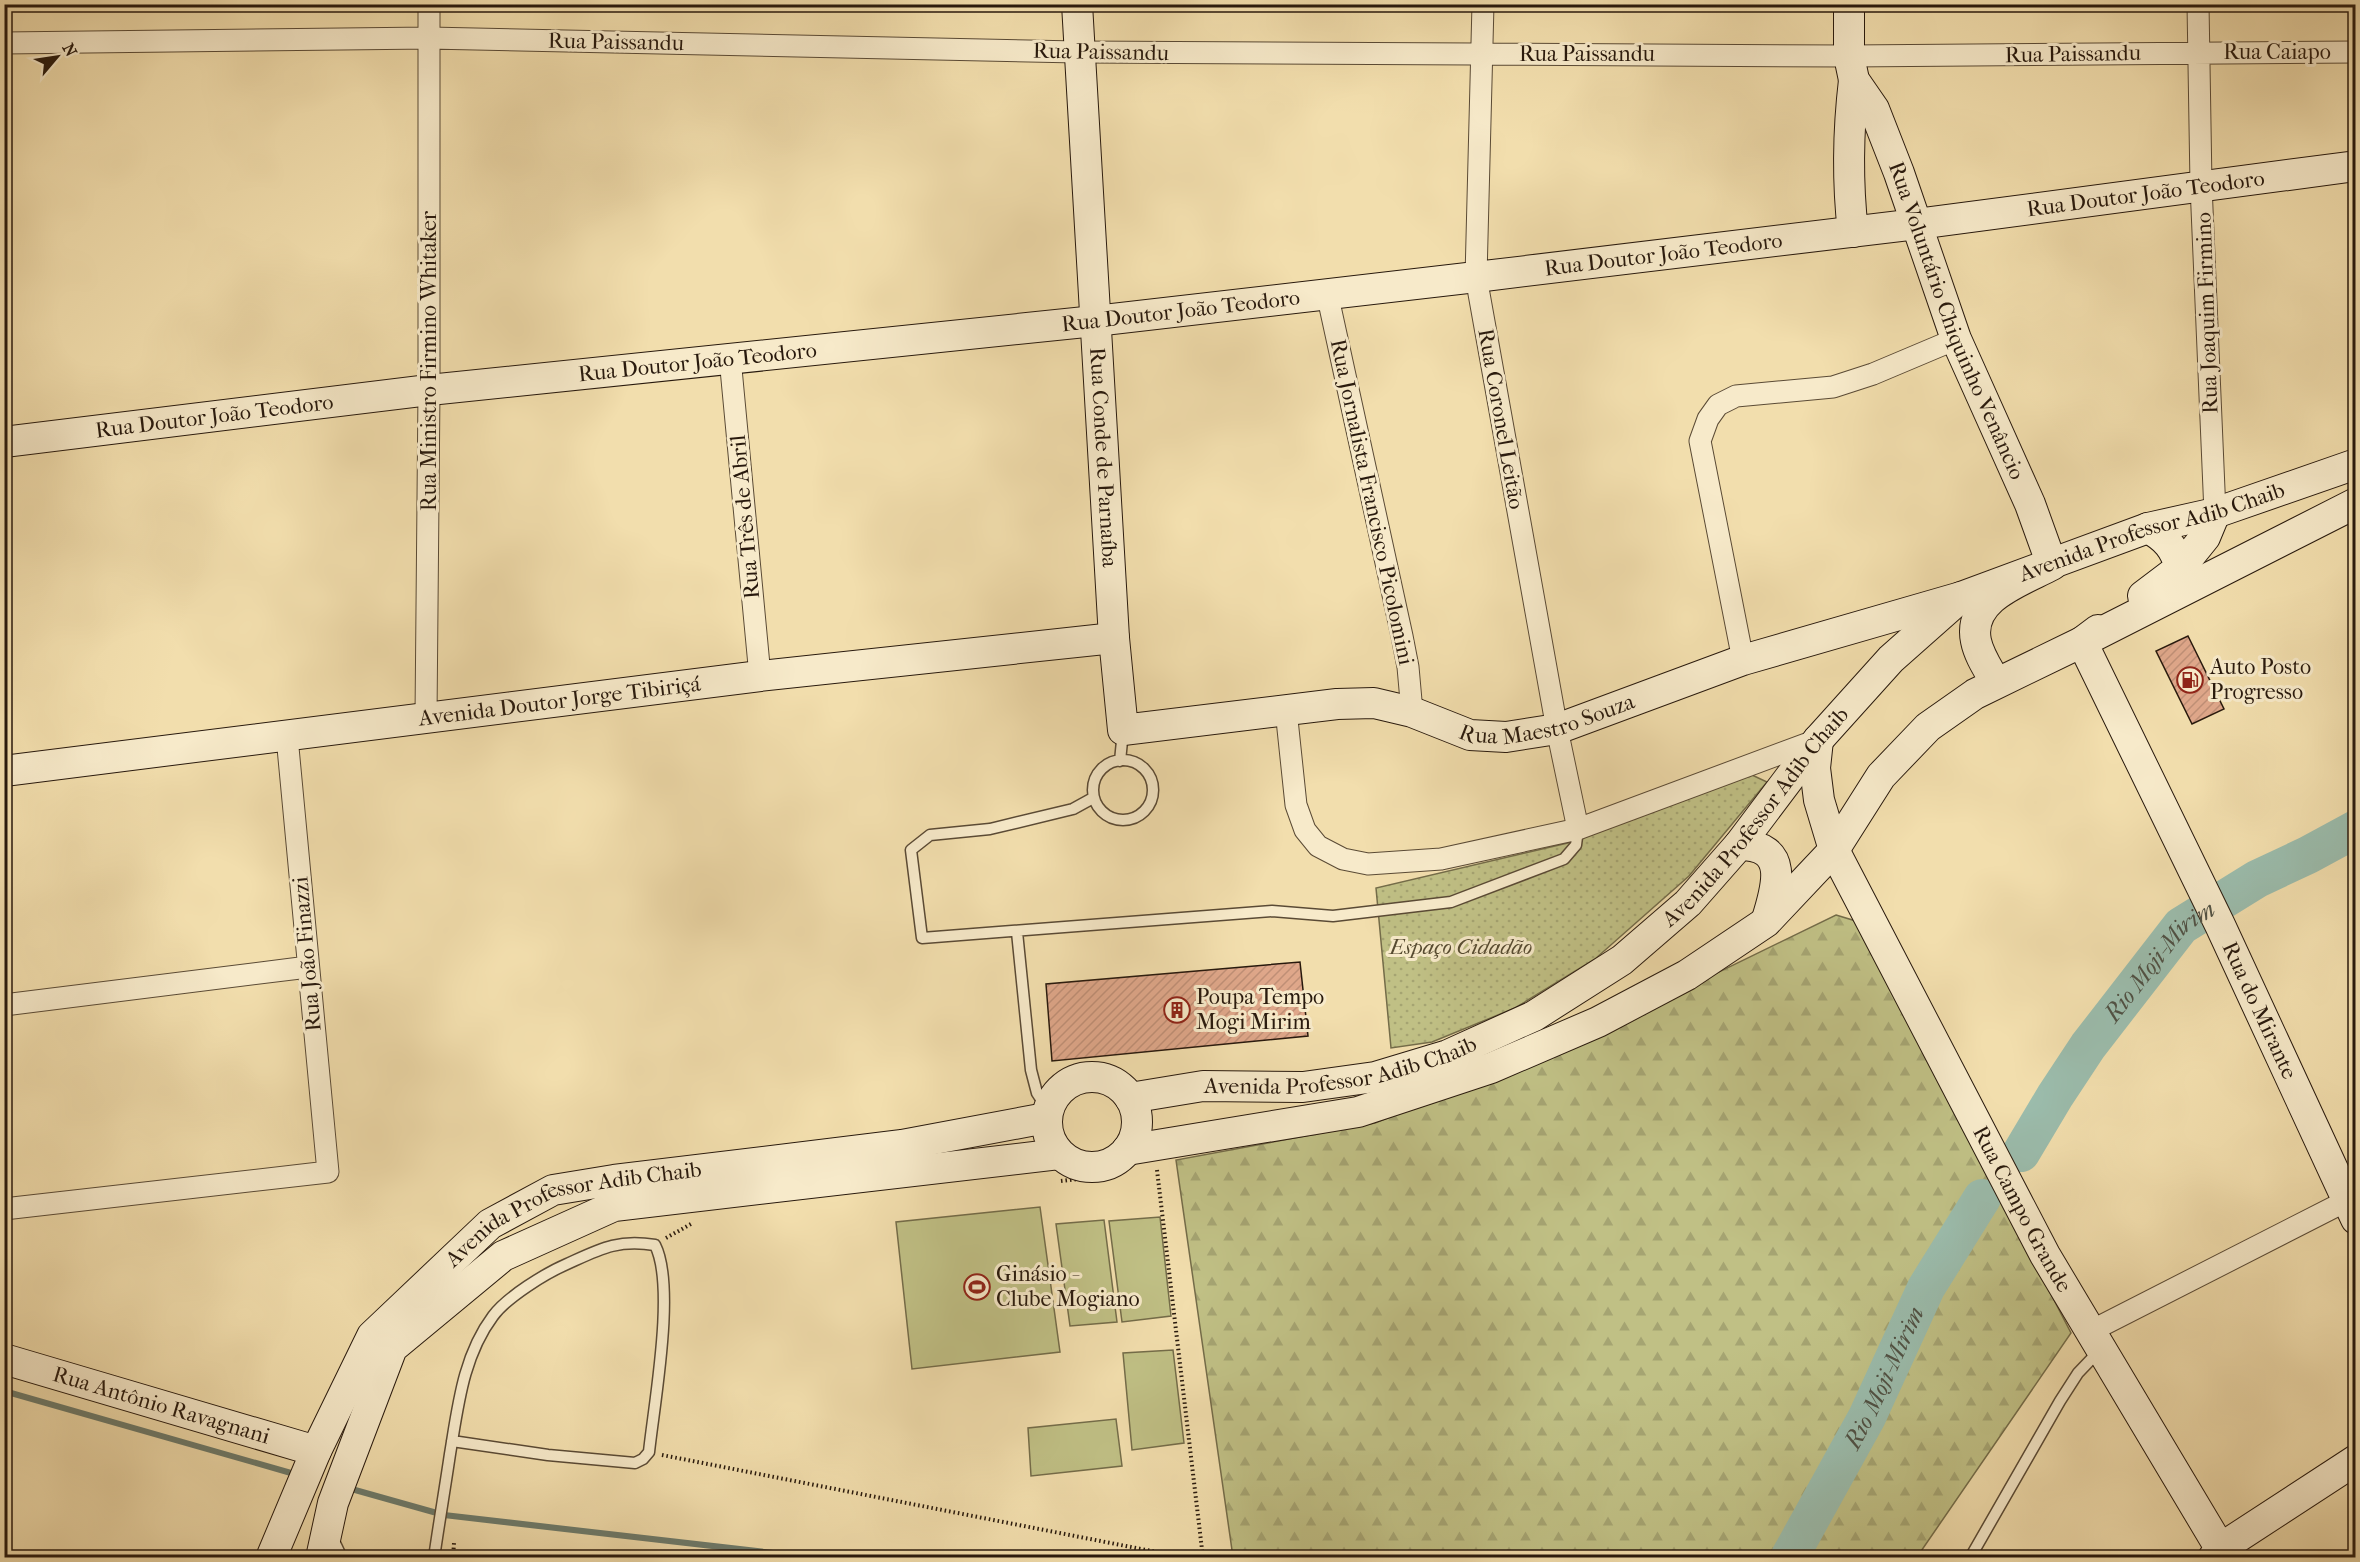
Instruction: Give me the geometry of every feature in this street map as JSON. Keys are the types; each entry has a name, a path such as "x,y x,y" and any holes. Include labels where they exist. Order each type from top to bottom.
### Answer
{"street":[{"name":"Rua Ministro Firmino Whitaker","path":"426,717 429,4"},
{"name":"Rua Conde de Parnaíba","path":"1077,4 1114,638 1123,730"},
{"name":"Rua Coronel Leitão","path":"1483,4 1476,277 1557,729 1578,829"},
{"path":"1849,4 1851,68 1848,194 1853,232"},
{"name":"Rua Joaquim Firmino","path":"2198,4 2201,185 2215,513"},
{"name":"Rua Paissandu","path":"4,43 429,38 1078,52 1482,54 1851,68 2199,52"},
{"name":"Rua Caiapo","path":"2199,52 2355,52"},
{"name":"Rua Voluntário Chiquinho Venâncio","path":"1851,68 1874,109 1917,224 1956,339 2030,504 2052,564"},
{"name":"Rua Doutor João Teodoro","path":"4,442 429,390 1095,321 1476,277 1917,224 2355,166"},
{"name":"Rua Jornalista Francisco Picolomini","path":"1327,293 1402,636 1408,667 1412,712"},
{"path":"1743,660 1700,441 1708,419 1718,405 1736,396 1833,387 1873,374 1956,339"},
{"name":"Rua Três de Abril","path":"730,358 760,676"},
{"name":"Avenida Professor Adib Chaib","path":"1130,1098 1203,1086 1304,1087 1375,1077 1448,1055 1534,1016 1622,960 1688,903 1738,845 1818,740 1891,659 1961,597 2148,528 2215,513 2355,464"},
{"name":"Avenida Professor Adib Chaib","path":"1131,1165 1358,1112 1491,1068 1598,1023 1687,975 1766,922 1834,850 1881,776 1928,727 1975,694 2355,503"},
{"path":"2082,642 2180,568 2205,537 2215,513"},
{"path":"2148,528 2170,544 2180,568"},
{"path":"1996,683 1976,642 1975,626 1979,611 1990,599 2052,564"},
{"name":"Rua Maestro Souza","path":"1123,730 1337,704 1374,703 1412,712 1470,735 1506,737 1557,729 1743,660 1961,597"},
{"name":"Avenida Doutor Jorge Tibiriçá","path":"4,771 760,676 1114,638"},
{"name":"Rua do Mirante","path":"2082,642 2220,925 2351,1210"},
{"path":"1286,710 1296,804 1305,830 1318,846 1343,859 1368,864 1442,859 1578,829 1818,740"},
{"name":"Rua João Finazzi","path":"4,1209 328,1172 287,737"},
{"name":"Rua Campo Grande","path":"1818,740 1815,768 1819,800 1834,850 2045,1255 2220,1554"},
{"path":"1738,845 1752,845 1762,849 1776,868 1778,881 1766,922"},
{"path":"4,1005 308,967"},
{"path":"1085,1077 1102,1078 1118,1085 1130,1098 1137,1125 1131,1165 1116,1161 1101,1167 1086,1167 1072,1163 1059,1154 1047,1131 1047,1114 1056,1094 1069,1083 1085,1077"},
{"name":"Avenida Professor Adib Chaib","path":"271,1557 307,1471 372,1336 490,1224 553,1190 614,1180 902,1145 1047,1114"},
{"name":"Avenida Professor Adib Chaib","path":"321,1557 330,1516 392,1348 503,1256 614,1206 1059,1154"},
{"path":"2096,1340 2351,1210"},
{"name":"Rua Antônio Ravagnani","path":"4,1359 307,1471"},
{"path":"2220,1554 2355,1460"}],"lane":[{"path":"1120,760 1123,730"},
{"path":"1120,760 1137,764 1150,778 1152,797 1148,806 1133,819 1113,819 1098,807 1093,798 1095,778 1108,764 1120,760"},
{"path":"1093,798 1073,809 990,829 930,835 911,850 922,938 1272,911 1334,916 1450,902 1564,859 1576,845 1578,829"},
{"path":"1017,932 1030,1070 1047,1114"},
{"path":"434,1557 452,1441 459,1397 473,1348 494,1314 520,1292 551,1271 608,1245 643,1243 655,1245 661,1257 664,1306 649,1452 643,1460 635,1463 548,1455 452,1441"},
{"path":"1970,1557 2096,1340"},
{"path":"330,1516 342,1557"}],"path":[{"path":"1050,1182 1131,1165 1157,1170 1203,1557"},
{"path":"655,1245 695,1221"},
{"path":"649,1452 1187,1557"},
{"path":"453,1557 455,1534"}],"green space":[{"name":"Espaço Cidadão","path":"1752,775 1767,782 1689,876 1595,959 1515,1008 1432,1042 1391,1048 1376,888 1572,842"},
{"path":"1836,915 1859,922 2071,1333 1917,1557 1233,1557 1176,1160 1375,1123 1561,1049"},
{"name":"Ginásio - Clube Mogiano","path":"1040,1207 1060,1352 912,1369 896,1222"},
{"path":"1160,1217 1171,1316 1122,1322 1109,1221"},
{"path":"1104,1220 1117,1322 1070,1326 1056,1224"},
{"path":"1173,1350 1184,1443 1132,1450 1123,1353"},
{"path":"1116,1419 1122,1466 1031,1476 1028,1428"}],"building":[{"name":"Auto Posto Progresso","path":"2188,636 2224,709 2192,724 2156,651"},
{"name":"Poupa Tempo Mogi Mirim","path":"1300,962 1308,1036 1052,1061 1046,984"}],"waterway":[{"name":"Rio Moji-Mirim","path":"2021,1153 2088,1046 2181,926 2257,879 2356,829"},
{"name":"Rio Moji-Mirim","path":"1789,1558 1867,1417 1926,1288 1982,1198"},
{"path":"4,1391 298,1475"},
{"path":"348,1488 444,1515 817,1558"}],"place":[{"name":"Auto Posto Progresso","path":"2190,680"},
{"name":"Poupa Tempo Mogi Mirim","path":"1177,1010"},
{"name":"Ginásio - Clube Mogiano","path":"977,1287"}]}
